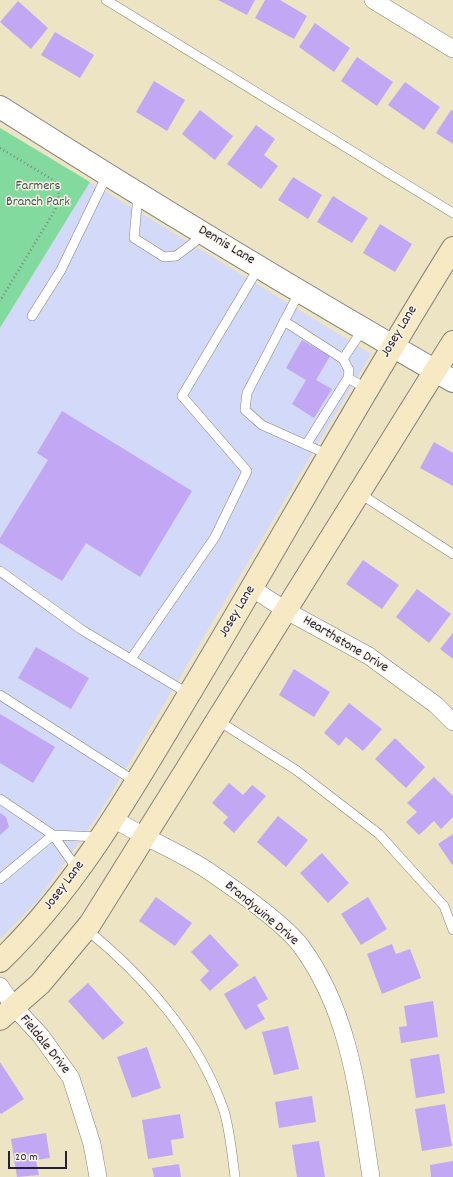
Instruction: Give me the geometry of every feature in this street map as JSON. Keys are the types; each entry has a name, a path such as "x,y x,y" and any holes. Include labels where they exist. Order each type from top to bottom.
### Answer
{"main road":[{"name":"Josey Lane","path":"0,961 30,932 63,892 114,820 252,588 391,346 453,248"},
{"path":"7,1013 40,984 86,929 145,838 285,610 359,493 444,376 453,342"}],"street":[{"path":"373,0 453,48"},
{"name":"Dennis Lane","path":"0,107 138,194 391,346 444,376"},
{"name":"Hearthstone Drive","path":"252,588 285,610 369,656 436,705 453,722"},
{"name":"Brandywine Drive","path":"114,820 145,838 206,869 275,921 300,944 328,992 354,1066 371,1177"},
{"name":"Fieldale Drive","path":"0,986 7,1013 41,1036 71,1078 92,1144 98,1177"}],"lane":[{"path":"106,0 453,213"},
{"path":"32,316 61,270 107,175"},
{"path":"138,194 134,238 164,257 176,256 206,234"},
{"path":"131,659 215,537 247,471 182,396 260,266"},
{"path":"300,291 247,393 245,410 262,425 329,454"},
{"path":"284,321 343,359 349,370 348,378 306,445"},
{"path":"343,359 363,329"},
{"path":"348,378 366,389"},
{"path":"359,493 453,554"},
{"path":"0,571 82,630 189,694"},
{"path":"0,695 136,782"},
{"path":"217,720 296,770 379,834 444,906 453,930"},
{"path":"0,799 53,835 78,870"},
{"path":"0,879 53,835 101,838"},
{"path":"86,929 106,945 165,1007 204,1063 224,1109 235,1177"}],"path":[{"path":"0,148 54,180 59,188 59,199 55,210 0,301"}],"shaded area":[{"path":"90,182 371,354 99,814 37,901 0,939 0,328"}],"green space":[{"name":"Farmers Branch Park","path":"0,128 90,182 0,328"}],"building":[{"path":"218,0 255,0 247,15"},
{"path":"265,0 280,0 307,16 294,39 255,18"},
{"path":"18,1 48,28 31,49 0,22"},
{"path":"315,23 350,48 334,72 299,47"},
{"path":"55,32 94,55 80,78 41,55"},
{"path":"357,57 393,82 377,106 341,81"},
{"path":"154,81 185,100 167,131 136,112"},
{"path":"405,82 440,107 424,130 388,105"},
{"path":"200,110 233,136 215,160 182,134"},
{"path":"451,110 453,111 453,144 436,133"},
{"path":"256,125 275,139 264,155 278,166 261,189 227,164"},
{"path":"293,177 322,195 308,219 278,200"},
{"path":"333,196 368,218 352,243 317,222"},
{"path":"380,224 412,244 395,272 363,253"},
{"path":"302,340 330,356 316,380 332,389 314,418 292,404 306,380 286,368"},
{"path":"62,411 192,491 140,577 86,543 62,581 0,543 0,538 48,460 37,453"},
{"path":"434,442 453,453 453,486 420,468"},
{"path":"363,560 399,585 382,609 346,584"},
{"path":"417,589 451,614 429,643 396,617"},
{"path":"453,633 453,659 440,649"},
{"path":"36,647 89,678 71,709 18,678"},
{"path":"294,669 330,692 314,717 279,695"},
{"path":"349,703 382,729 363,751 346,737 339,746 324,733"},
{"path":"0,714 55,747 33,783 0,763"},
{"path":"395,738 425,767 406,788 375,759"},
{"path":"434,777 453,796 453,817 441,829 434,821 419,835 406,822 417,812 407,803"},
{"path":"229,783 243,795 252,785 266,796 234,833 223,823 228,817 212,803"},
{"path":"0,813 6,817 9,827 0,835"},
{"path":"278,816 308,840 286,867 257,842"},
{"path":"453,834 453,866 438,844"},
{"path":"322,853 349,883 328,903 300,873"},
{"path":"156,897 192,923 175,946 139,921"},
{"path":"368,897 387,929 361,945 341,914"},
{"path":"210,934 239,965 210,991 200,980 209,971 191,952"},
{"path":"392,944 396,954 410,949 421,978 382,994 367,954"},
{"path":"255,976 268,999 257,1005 265,1019 245,1030 224,994"},
{"path":"88,983 124,1023 103,1040 68,1001"},
{"path":"433,1001 438,1037 401,1043 399,1027 407,1026 404,1006"},
{"path":"288,1026 299,1069 274,1075 262,1032"},
{"path":"147,1047 161,1088 132,1098 117,1057"},
{"path":"439,1054 445,1093 416,1098 410,1059"},
{"path":"0,1062 24,1099 1,1114 0,1113"},
{"path":"312,1096 316,1122 279,1128 275,1102"},
{"path":"445,1104 452,1146 422,1151 415,1109"},
{"path":"180,1114 184,1138 171,1140 173,1155 148,1159 142,1120"},
{"path":"46,1133 50,1158 36,1160 39,1175 17,1177 11,1139"},
{"path":"319,1141 325,1177 297,1177 292,1145"},
{"path":"453,1161 453,1177 431,1177 430,1165"},
{"path":"179,1164 181,1177 154,1177 152,1168"}]}
